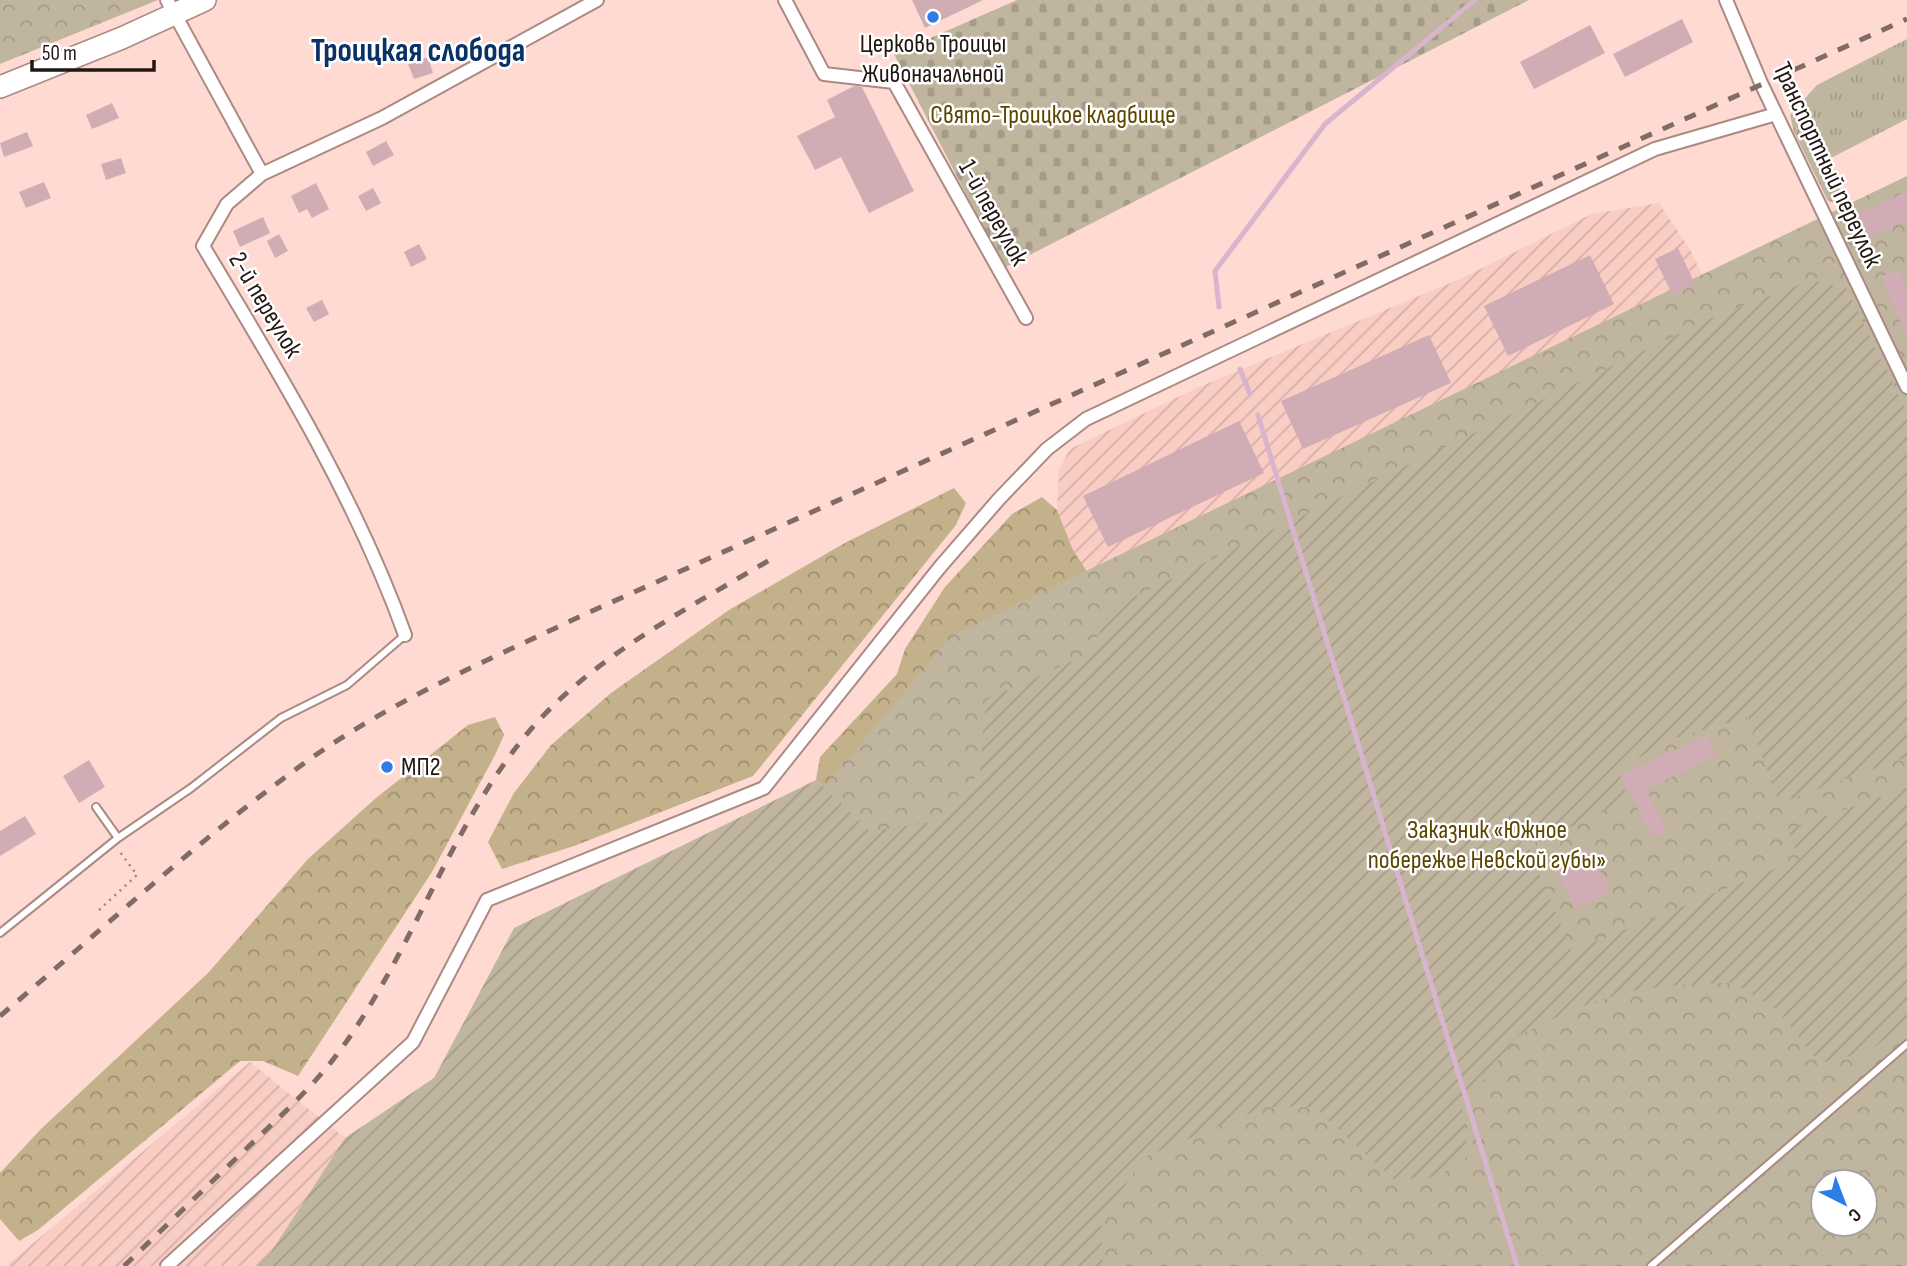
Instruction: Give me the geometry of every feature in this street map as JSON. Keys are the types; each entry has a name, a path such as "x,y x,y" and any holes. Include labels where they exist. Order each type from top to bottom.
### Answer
{"main road":[{"path":"0,87 171,8 205,0"}],"street":[{"path":"171,8 262,174 382,118 597,0"},
{"name":"1-й переулок","path":"785,0 824,74 894,82 1026,318"},
{"name":"Транспортный переулок","path":"1726,0 1776,114 1907,387"},
{"path":"167,1266 413,1042 487,900 764,788 940,567 999,499 1047,449 1086,419 1655,149 1776,114"},
{"name":"2-й переулок","path":"262,174 228,204 203,246 290,391 384,575 405,635"}],"lane":[{"path":"0,933 118,838 191,788 281,718 347,685 405,635"},
{"path":"96,807 118,838"},
{"path":"1651,1266 1907,1044"}],"path":[{"path":"99,910 137,875 121,856 118,838"}],"shaded area":[{"path":"1659,203 1691,251 1720,314 1111,608 1073,550 1057,510 1059,470 1070,449 1199,387 1460,279 1592,214"},
{"path":"250,1062 345,1138 271,1252 257,1266 6,1266"}],"green space":[{"path":"0,0 158,0 0,64"},
{"name":"Свято-Троицкое кладбище","path":"1017,0 1529,0 1004,268 894,54"},
{"path":"1907,39 1907,119 1827,160 1843,197 1837,203 1828,201 1794,132 1790,115 1817,85"},
{"name":"Заказник «Южное побережье Невской губы»","path":"1907,176 1907,1266 425,1266 951,636"},
{"name":"Заказник «Южное побережье Невской губы»","path":"1812,280 1846,288 1907,413 1907,757 1779,803 1748,717 1672,739 1618,770 1628,801 1528,846 1572,951 1799,859 1788,829 1907,788 1907,1022 1868,1052 1820,1063 1778,1011 1735,983 1688,984 1630,991 1576,1008 1516,1037 1462,1108 1468,1156 1438,1177 1394,1180 1314,1107 1266,1107 1144,1157 1101,1221 1103,1266 257,1266 271,1252 345,1138 434,1078 514,928 816,780 870,831 933,822 980,773 986,700 1090,653 1111,608 1720,314"},
{"path":"954,488 966,503 956,525 753,776 574,846 502,869 488,842 514,793 551,745 611,693 729,610 843,544"},
{"path":"1042,497 1057,510 1073,550 1111,608 870,831 816,780 820,757 897,674 905,649 945,587 1012,514"},
{"path":"495,717 504,735 432,872 298,1076 263,1061 240,1061 38,1230 19,1241 0,1219 0,1173 41,1129 208,973 308,859 376,798 468,725"}],"building":[{"name":"Церковь Троицы Живоначальной","path":"912,0 983,0 925,28"},
{"path":"1682,19 1693,42 1625,77 1613,54"},
{"path":"1590,25 1605,53 1534,89 1520,62"},
{"path":"428,57 433,73 414,79 408,64"},
{"path":"854,86 862,87 914,191 869,213 841,157 815,170 797,136 835,117 827,100"},
{"path":"112,103 119,118 92,129 86,115"},
{"path":"27,132 33,146 4,157 0,143"},
{"path":"386,141 394,155 373,166 366,152"},
{"path":"121,158 126,173 106,180 101,164"},
{"path":"44,182 51,198 26,208 19,192"},
{"path":"316,183 329,209 312,218 307,209 299,213 291,196"},
{"path":"373,188 381,203 366,211 358,196"},
{"path":"1907,191 1907,220 1857,243 1847,219"},
{"path":"263,217 270,233 240,247 233,231"},
{"path":"279,234 288,251 275,258 267,241"},
{"path":"419,244 427,259 411,267 404,252"},
{"path":"1678,248 1695,284 1673,296 1655,259"},
{"path":"1590,255 1614,304 1508,356 1484,306"},
{"path":"1898,269 1907,289 1907,338 1881,277"},
{"path":"322,300 329,314 314,322 306,308"},
{"path":"1429,335 1451,383 1303,449 1281,401"},
{"path":"1239,421 1264,473 1108,547 1083,496"},
{"path":"1707,735 1717,756 1646,789 1667,832 1653,839 1621,775"},
{"path":"89,760 105,787 79,803 63,776"},
{"path":"25,816 36,834 0,856 0,831"},
{"path":"1591,849 1610,892 1575,908 1555,866"}],"waterway":[{"path":"1219,307 1215,271 1325,124 1475,0"},
{"path":"1240,369 1250,394"},
{"path":"1258,415 1517,1266"}],"railway":[{"path":"0,1016 230,820 310,759 408,699 581,616 1907,19"},
{"path":"124,1266 288,1109 328,1066 383,984 476,807 502,766 532,728 585,677 615,655 677,614 773,558"}],"place":[{"name":"Церковь Троицы Живоначальной","path":"933,17"},
{"name":"МП2","path":"387,767"}],"district":[{"name":"Троицкая слобода","path":"418,51"}]}
